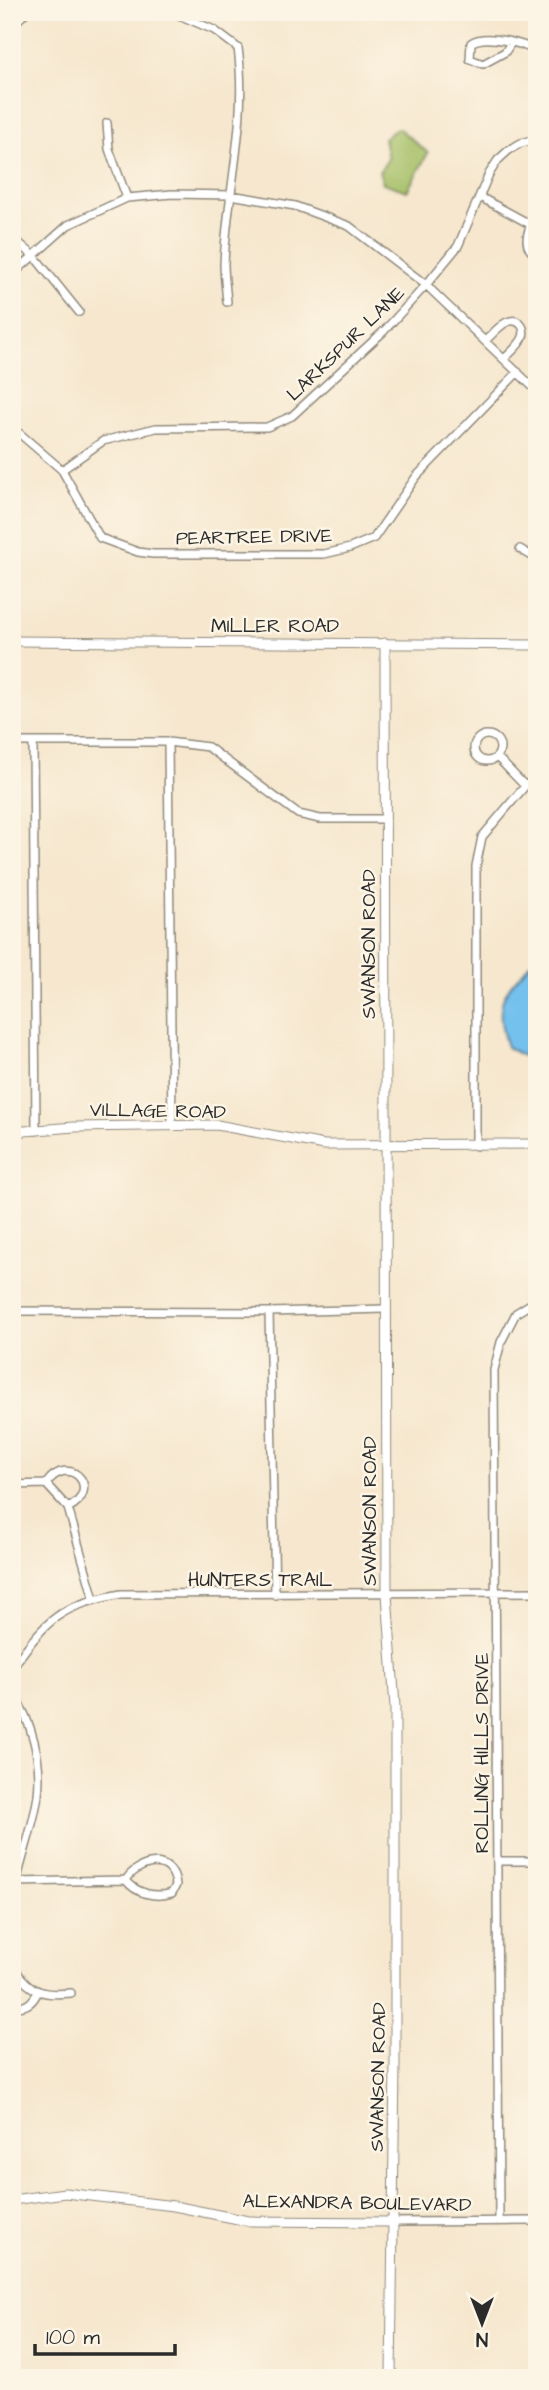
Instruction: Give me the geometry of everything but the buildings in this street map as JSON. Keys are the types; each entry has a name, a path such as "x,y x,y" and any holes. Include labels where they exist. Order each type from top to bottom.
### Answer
{"street":[{"path":"12,26 26,12"},
{"path":"172,12 214,30 238,48 242,73 224,266 227,302"},
{"path":"511,43 505,52 483,65 470,59 471,43 480,38 511,43 530,47 537,52"},
{"path":"107,122 108,149 127,198"},
{"name":"LARKSPUR LANE","path":"62,470 103,441 156,428 267,427 292,416 384,331 458,246 489,174 498,160 521,143 537,138"},
{"path":"12,275 68,225 127,198 172,194 231,195 295,206 349,226 426,285 537,391"},
{"path":"480,197 534,226 527,243 530,250 537,255"},
{"path":"12,237 34,256 79,312"},
{"path":"485,341 509,321 521,325 524,335 504,359"},
{"name":"PEARTREE DRIVE","path":"12,427 62,470 100,538 138,552 324,554 350,548 373,538 416,477 518,372"},
{"path":"520,549 537,559"},
{"name":"MILLER ROAD","path":"12,641 537,645"},
{"name":"SWANSON ROAD","path":"385,643 387,1594 395,1707 396,2063 391,2378"},
{"path":"12,742 169,742 208,747 298,814 320,819 385,819"},
{"path":"33,742 36,1131"},
{"path":"169,742 172,1126"},
{"path":"497,757 525,786"},
{"path":"476,1146 476,866 482,837 525,786 537,777"},
{"name":"VILLAGE ROAD","path":"12,1132 74,1127 217,1125 324,1145 537,1144"},
{"name":"ROLLING HILLS DRIVE","path":"499,2221 494,1370 501,1342 516,1313 537,1300"},
{"path":"12,1311 269,1312 385,1309"},
{"path":"269,1312 275,1595"},
{"path":"46,1484 53,1475 64,1470 75,1473 82,1482 84,1493 78,1503 68,1508"},
{"path":"12,1485 46,1484 68,1508 94,1600"},
{"name":"HUNTERS TRAIL","path":"12,1668 52,1619 72,1606 121,1594 537,1592"},
{"path":"12,1693 20,1703 31,1731 38,1764 38,1793 33,1821 14,1882 14,1969 38,1991 71,1993"},
{"path":"497,1861 537,1861"},
{"path":"153,1863 165,1864 171,1868 176,1885 172,1893 160,1897 132,1888 126,1880 130,1873 153,1863"},
{"path":"14,1882 126,1880"},
{"path":"12,2007 28,2005 35,1999 38,1991"},
{"name":"ALEXANDRA BOULEVARD","path":"12,2200 65,2193 174,2206 248,2221 537,2221"}],"green space":[{"path":"398,128 428,153 407,191 383,183 379,172 388,159 384,138"}],"water":[{"path":"537,956 537,1058 523,1056 507,1047 502,1030 501,1006 510,987"}]}
